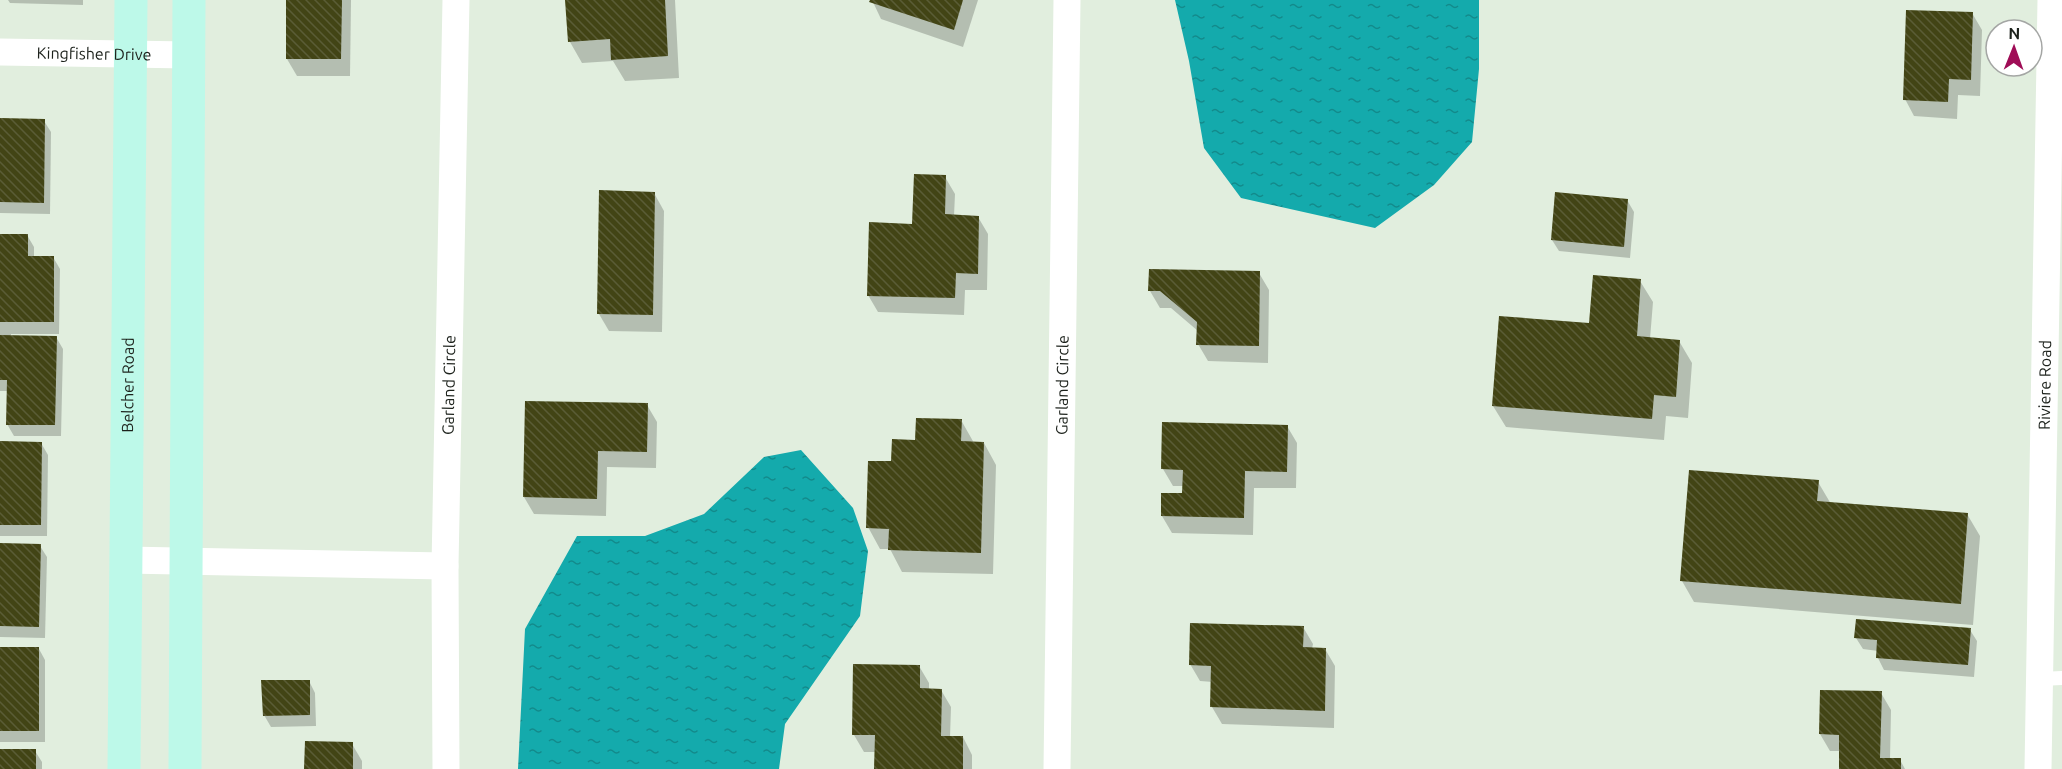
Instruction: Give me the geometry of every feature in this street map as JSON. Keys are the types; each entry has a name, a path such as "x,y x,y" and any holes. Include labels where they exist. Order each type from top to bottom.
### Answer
{"main road":[{"name":"Belcher Road","path":"124,769 131,0"},
{"path":"184,769 189,0"}],"street":[{"name":"Garland Circle","path":"446,769 445,566 456,0"},
{"name":"Garland Circle","path":"1058,769 1067,0"},
{"name":"Riviere Road","path":"2038,769 2051,678 2051,0"},
{"name":"Kingfisher Drive","path":"0,52 189,55"},
{"path":"126,560 445,566"}],"water":[{"path":"1175,0 1479,0 1479,69 1472,142 1434,185 1375,228 1241,198 1204,148 1189,61"},
{"path":"801,450 853,508 868,551 860,616 785,724 779,769 518,769 525,629 577,536 645,536 704,514 764,457"}],"building":[{"path":"286,0 342,0 341,59 286,59"},
{"path":"565,0 665,0 668,56 611,60 610,39 568,42"},
{"path":"870,0 963,0 954,30 869,2"},
{"path":"1906,10 1973,12 1971,80 1949,79 1948,102 1903,100"},
{"path":"0,118 45,119 44,203 0,202"},
{"path":"914,174 946,175 945,214 979,216 978,274 956,273 955,298 867,296 869,222 912,224"},
{"path":"599,190 655,192 653,315 597,314"},
{"path":"1555,192 1628,199 1624,247 1551,240"},
{"path":"0,234 28,234 28,256 54,256 54,322 0,322"},
{"path":"1149,269 1260,271 1259,346 1196,345 1197,322 1160,291 1148,291"},
{"path":"1593,275 1641,279 1637,336 1680,340 1676,397 1654,395 1652,419 1492,406 1499,316 1589,323"},
{"path":"0,335 57,336 55,425 6,425 7,380 0,380"},
{"path":"525,401 648,403 647,452 598,451 597,499 523,497"},
{"path":"916,418 962,419 961,441 984,442 981,553 888,550 889,529 866,528 868,461 891,461 892,439 915,440"},
{"path":"1162,422 1288,425 1287,472 1245,471 1244,518 1161,516 1161,493 1182,493 1183,470 1161,469"},
{"path":"0,441 42,442 41,525 0,525"},
{"path":"1689,470 1819,480 1817,501 1968,513 1961,604 1680,581"},
{"path":"0,543 41,544 39,627 0,626"},
{"path":"1856,619 1971,628 1968,665 1876,658 1877,640 1854,638"},
{"path":"1190,623 1304,626 1303,647 1326,648 1325,711 1210,707 1211,666 1189,665"},
{"path":"0,647 39,647 39,731 0,731"},
{"path":"853,664 920,665 920,688 942,689 941,736 963,736 963,769 874,769 875,735 852,735"},
{"path":"261,680 310,680 310,715 263,716"},
{"path":"1820,690 1882,691 1880,758 1901,758 1901,769 1839,769 1839,735 1819,734"},
{"path":"305,741 353,742 353,769 304,769"},
{"path":"0,749 36,749 36,769 0,769"}]}
